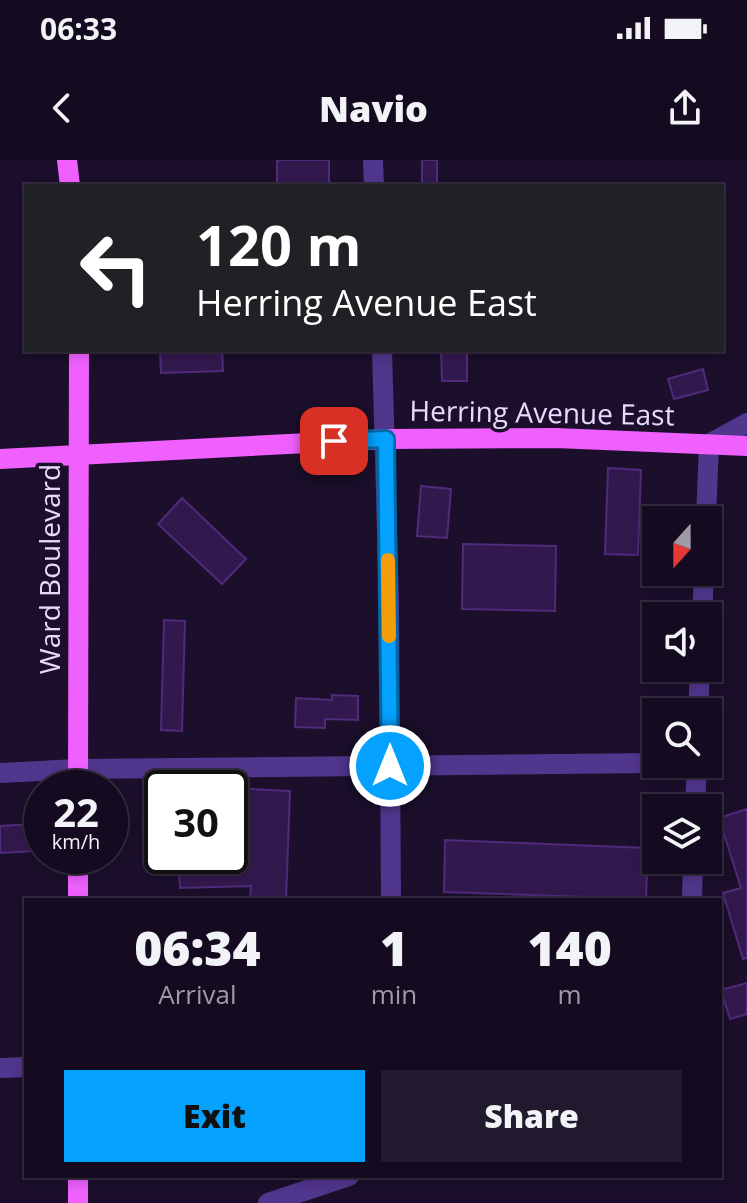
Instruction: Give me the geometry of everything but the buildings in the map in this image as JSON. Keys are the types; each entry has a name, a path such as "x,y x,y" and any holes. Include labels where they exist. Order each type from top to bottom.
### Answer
{"main road":[{"path":"67,160 70,184"},
{"name":"Ward Boulevard","path":"78,770 79,352"},
{"name":"Herring Avenue East","path":"0,459 386,439 556,438 747,446"},
{"path":"78,874 78,898"},
{"path":"78,1178 78,1203"}],"street":[{"path":"373,160 374,184"},
{"path":"382,352 386,439 391,898"},
{"path":"707,506 709,444 747,423"},
{"path":"128,776 390,766 642,763"},
{"path":"0,773 24,775"},
{"path":"692,898 693,874"},
{"path":"0,1068 24,1067"},
{"path":"268,1203 343,1178"}],"slow traffic":[{"path":"388,560 389,636"}],"route":[{"path":"334,441 386,439 390,766"}]}
